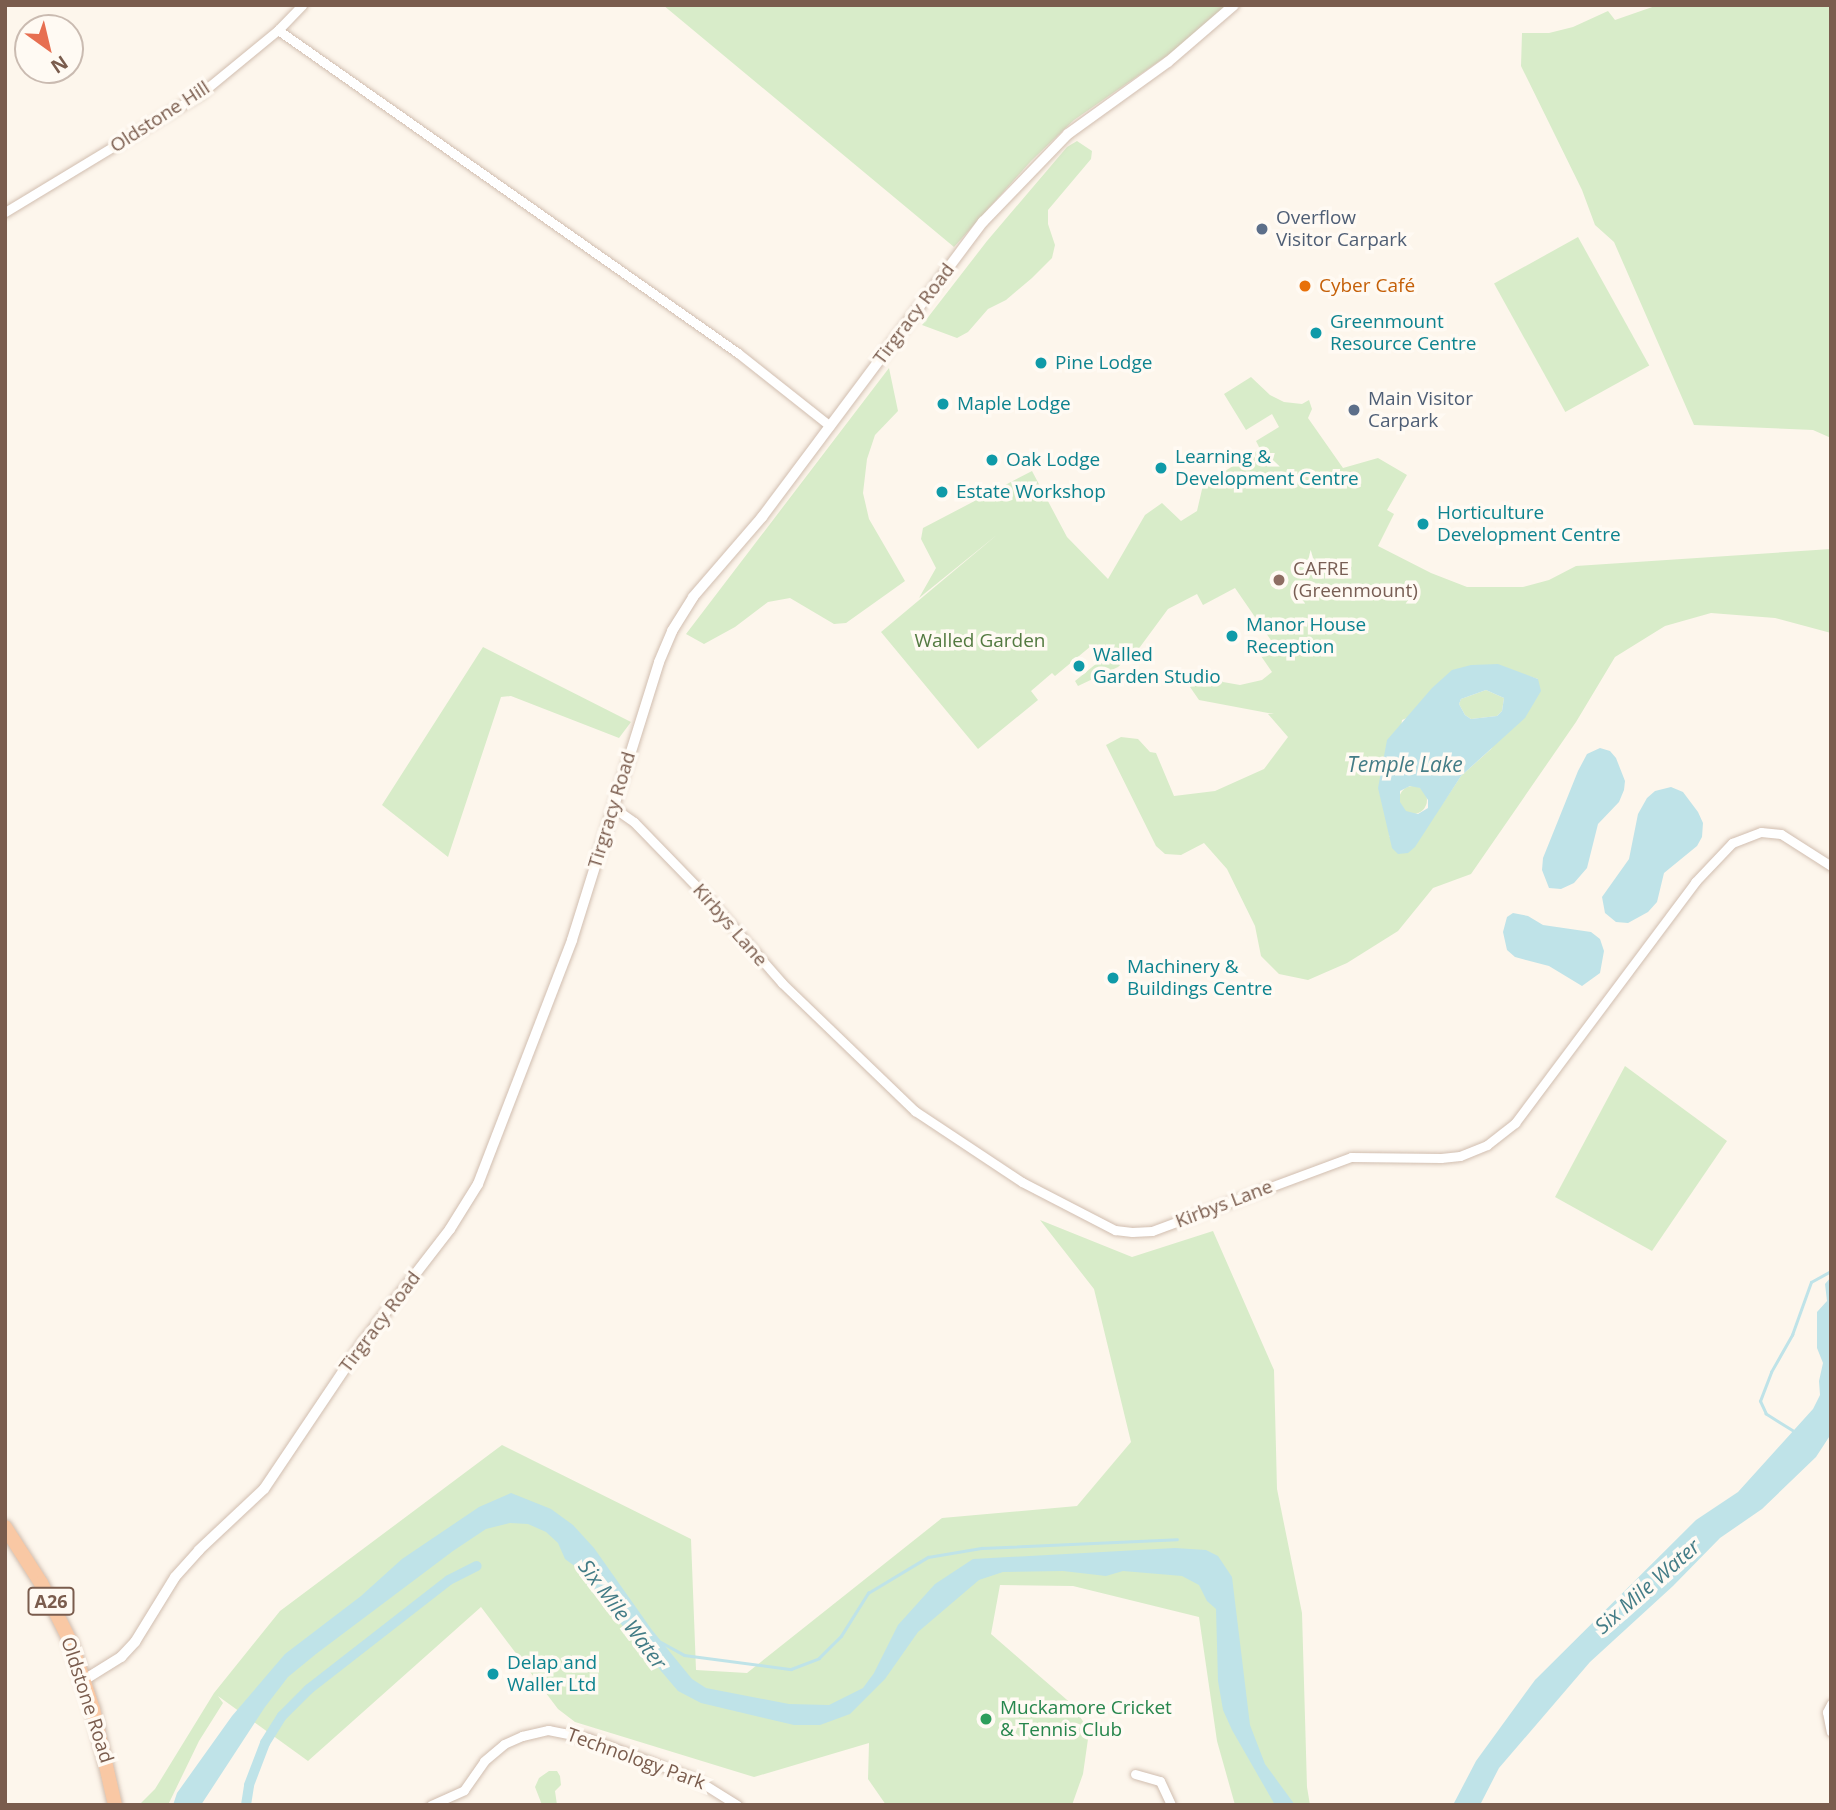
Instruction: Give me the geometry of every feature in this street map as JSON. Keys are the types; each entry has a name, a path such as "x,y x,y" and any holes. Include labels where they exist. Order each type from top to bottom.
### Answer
{"highway":[{"name":"Oldstone Road","path":"5,1527 56,1610 84,1681 104,1747 115,1805"}],"street":[{"name":"Oldstone Hill","path":"5,212 201,94 278,30 302,5"},
{"name":"Tirgracy Road","path":"84,1681 121,1657 135,1642 175,1577 199,1550 264,1489 362,1343 465,1206 491,1155 564,960 672,631 693,597 744,539 983,222 1035,167 1085,120 1168,62 1234,5"},
{"path":"278,30 738,353 830,426"},
{"name":"Kirbys Lane","path":"614,808 634,822 707,897 782,983 915,1111 1022,1182 1115,1230 1132,1232 1152,1231 1351,1157 1432,1159 1460,1156 1487,1145 1515,1123 1695,882 1732,843 1761,832 1781,834 1831,866"},
{"path":"1831,1703 1827,1712 1831,1732"},
{"name":"Technology Park","path":"431,1805 464,1790 484,1761 505,1744 522,1736 548,1730 588,1738 694,1778 737,1805"},
{"path":"1135,1774 1160,1781 1171,1805"}],"green space":[{"path":"663,5 1227,5 1184,44 1074,120 1031,161 954,247"},
{"path":"1658,5 1831,5 1831,438 1813,430 1694,425 1614,242 1595,225 1582,190 1521,66 1522,33 1549,33 1573,27 1608,11 1615,20"},
{"path":"1077,141 1092,151 1091,159 1048,210 1048,224 1055,245 1052,258 1006,300 988,309 968,332 957,338 922,325 987,241 1067,147"},
{"path":"1578,237 1649,366 1565,412 1494,284"},
{"path":"889,368 898,411 875,435 867,459 863,493 869,519 905,581 846,623 834,624 790,598 768,602 735,627 704,644 686,634"},
{"name":"Walled Garden","path":"1251,377 1270,395 1284,402 1302,404 1309,400 1312,409 1308,418 1343,468 1378,458 1407,475 1387,510 1394,514 1378,546 1431,573 1467,587 1523,587 1549,580 1576,566 1831,549 1831,633 1775,618 1711,613 1665,626 1615,657 1576,722 1471,874 1433,888 1398,931 1347,963 1308,980 1279,974 1261,956 1255,926 1227,869 1204,843 1181,855 1165,854 1156,846 1106,745 1121,737 1138,739 1150,752 1156,753 1174,796 1215,791 1264,769 1288,737 1268,714 1274,714 1199,700 1190,687 1214,671 1223,682 1240,685 1262,680 1272,672 1261,656 1275,646 1235,588 1203,605 1197,594 1168,609 1140,647 1118,667 1078,686 1075,681 1102,659 1091,646 1055,676 1052,673 1031,691 1038,700 978,749 881,632 998,534 919,598 936,568 921,539 923,528 1032,471 1067,537 1108,579 1145,515 1162,503 1181,521 1197,511 1203,485 1260,449 1256,441 1279,427 1272,414 1246,430 1224,394","holes":["1519,673 1538,679 1491,749 1461,776 1443,803 1389,837 1402,720"]},
{"path":"483,647 631,722 619,738 511,696 501,697 448,857 382,805"},
{"path":"1486,690 1504,698 1502,711 1497,716 1471,719 1465,715 1459,704 1461,699"},
{"path":"1413,786 1423,790 1427,800 1423,810 1413,814 1403,810 1399,800 1403,790"},
{"path":"1625,1066 1727,1141 1652,1251 1555,1197"},
{"path":"1040,1220 1132,1257 1213,1231 1274,1370 1277,1489 1302,1613 1307,1787 1310,1805 1235,1805 1217,1741 1199,1617 1073,1586 1000,1585 991,1634 1074,1706 1089,1732 1083,1774 1072,1805 886,1805 868,1779 869,1743 754,1777 575,1722 558,1709 481,1607 308,1761 218,1696 223,1703 199,1741 168,1805 139,1805 155,1789 214,1693 280,1611 502,1445 691,1539 696,1670 747,1673 942,1518 1077,1506 1131,1442 1094,1289"},
{"path":"549,1771 557,1771 560,1776 561,1785 555,1791 557,1805 542,1805 535,1787 539,1778"}],"water":[{"name":"Temple Lake","path":"1498,664 1538,679 1541,691 1525,718 1461,776 1415,847 1408,853 1398,854 1392,848 1378,788 1387,740 1432,688 1452,670 1471,665","holes":["1486,690 1504,698 1502,711 1497,716 1471,719 1465,715 1459,704 1461,699","1410,786 1420,788 1428,800 1428,808 1418,814 1406,811 1400,802 1400,791"]},
{"path":"1600,748 1610,751 1616,758 1625,781 1624,790 1619,802 1598,824 1587,868 1574,883 1561,889 1549,888 1542,870 1543,858 1578,771 1587,754"},
{"path":"1671,787 1683,792 1698,812 1703,823 1702,837 1697,846 1664,873 1657,902 1648,912 1628,923 1616,922 1605,913 1602,897 1629,859 1638,814 1647,798 1655,791"},
{"path":"1513,913 1528,916 1543,925 1591,932 1600,939 1604,951 1600,973 1582,986 1549,966 1515,957 1507,950 1503,932 1507,917"},
{"name":"Six Mile Water","path":"1831,1277 1831,1434 1816,1457 1762,1509 1720,1538 1673,1586 1590,1662 1499,1768 1480,1805 1453,1805 1476,1761 1535,1680 1696,1520 1738,1492 1813,1409 1820,1395 1819,1381 1823,1363 1817,1348 1817,1312 1827,1301 1825,1284"},
{"name":"Six Mile Water","path":"511,1493 551,1509 573,1525 594,1548 652,1630 692,1679 706,1688 789,1704 829,1705 863,1688 874,1673 898,1625 935,1584 973,1559 1175,1548 1206,1550 1218,1556 1232,1577 1250,1725 1265,1764 1295,1805 1275,1805 1232,1730 1223,1710 1218,1681 1216,1609 1207,1601 1199,1585 1182,1576 1123,1571 1106,1576 1063,1571 1003,1572 979,1580 918,1632 885,1679 850,1714 820,1725 794,1725 701,1703 678,1691 587,1584 580,1570 565,1559 558,1543 546,1532 528,1524 510,1523 486,1529 453,1551 288,1677 265,1707 201,1805 173,1805 177,1793 232,1716 285,1654 361,1596 402,1559 479,1507"}],"waterway":[{"path":"1793,1431 1766,1414 1760,1401 1771,1372 1792,1335 1811,1282 1831,1271"},
{"name":"Six Mile Water","path":"661,1642 684,1655 791,1669 819,1658 841,1636 868,1593 928,1557 982,1548 1177,1539"},
{"path":"246,1805 249,1785 265,1743 282,1716 309,1689 449,1580 477,1566"}],"place":[{"name":"Overflow Visitor Carpark","path":"1262,229"},
{"name":"Cyber Café","path":"1305,286"},
{"name":"Greenmount Resource Centre","path":"1316,333"},
{"name":"Pine Lodge","path":"1041,363"},
{"name":"Maple Lodge","path":"943,404"},
{"name":"Main Visitor Carpark","path":"1354,410"},
{"name":"Oak Lodge","path":"992,460"},
{"name":"Learning & Development Centre","path":"1161,468"},
{"name":"Estate Workshop","path":"942,492"},
{"name":"Horticulture Development Centre","path":"1423,524"},
{"name":"CAFRE (Greenmount)","path":"1279,580"},
{"name":"Manor House Reception","path":"1232,636"},
{"name":"Walled Garden Studio","path":"1079,666"},
{"name":"Machinery & Buildings Centre","path":"1113,978"},
{"name":"Delap and Waller Ltd","path":"493,1674"},
{"name":"Muckamore Cricket & Tennis Club","path":"986,1719"}]}
